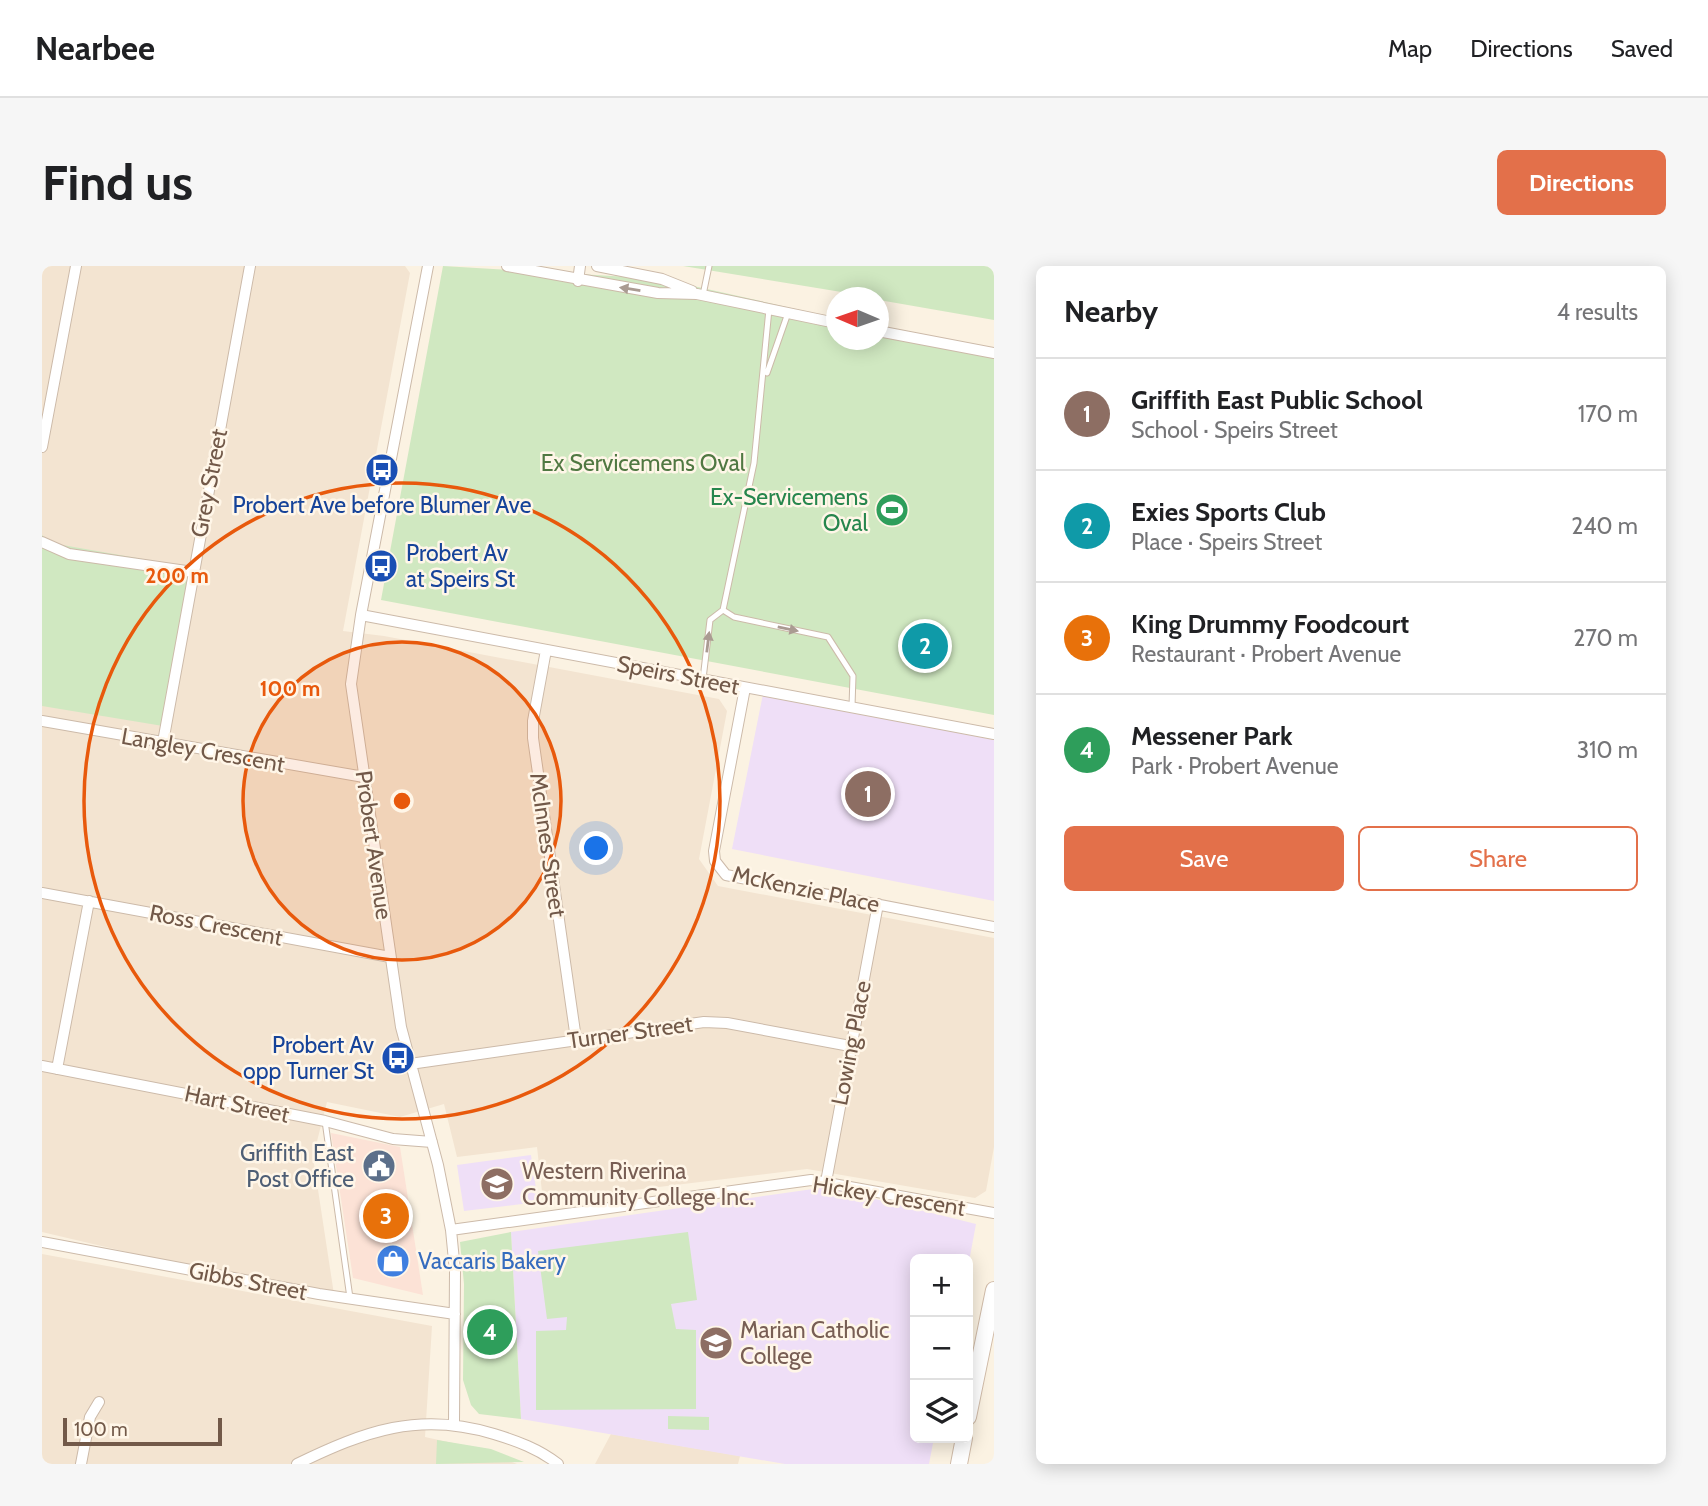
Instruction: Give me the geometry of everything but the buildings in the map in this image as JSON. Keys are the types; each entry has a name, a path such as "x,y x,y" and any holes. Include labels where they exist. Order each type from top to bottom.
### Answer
{"main road":[{"path":"973,1402 987,1359 994,1290"},
{"path":"958,1464 963,1443"}],"street":[{"path":"42,447 76,266"},
{"name":"Grey Street","path":"163,742 250,266"},
{"name":"Probert Avenue","path":"428,266 361,615 351,684 390,957 410,1064 432,1142 451,1230 455,1314 454,1423"},
{"path":"507,266 578,281 659,293 701,294"},
{"path":"578,281 580,266"},
{"path":"597,266 662,279 701,294 826,321"},
{"path":"889,333 994,353"},
{"path":"42,542 58,552 193,572"},
{"name":"Speirs Street","path":"361,615 994,734"},
{"name":"McInnes Street","path":"546,650 533,721 533,738 576,1040"},
{"name":"McKenzie Place","path":"745,688 714,851 719,868 726,875 994,927"},
{"name":"Langley Crescent","path":"42,721 364,777"},
{"name":"Ross Crescent","path":"42,893 390,957"},
{"path":"57,1069 89,901"},
{"name":"Lowing Place","path":"826,1182 878,904"},
{"name":"Turner Street","path":"410,1064 704,1022 727,1023 850,1046"},
{"name":"Hart Street","path":"42,1066 325,1121 393,1139 432,1142"},
{"name":"Hickey Crescent","path":"451,1230 811,1180 994,1213"},
{"name":"Gibbs Street","path":"42,1242 350,1298 455,1314"},
{"path":"81,1464 90,1417 99,1402"},
{"path":"297,1464 365,1433 433,1422 454,1423 514,1440 558,1464"}],"lane":[{"path":"701,294 709,266"},
{"path":"703,679 710,620 723,610 754,463 765,379 769,309"},
{"path":"765,379 788,313"},
{"path":"723,610 734,617 828,637 853,676 852,707"},
{"path":"325,1121 350,1298"}],"shaded area":[{"path":"42,266 405,266 410,273 343,631 384,636 719,699 727,711 699,859 718,886 994,938 994,1147 986,1191 975,1198 807,1169 543,1201 537,1147 457,1157 444,1104 400,1117 327,1102 313,1157 335,1301 42,1232"},
{"path":"763,694 994,740 994,901 732,849"},
{"path":"331,1133 400,1147 423,1295 353,1278"},
{"name":"Western Riverina Community College Inc.","path":"531,1155 538,1202 464,1211 457,1165"},
{"name":"Marian Catholic College","path":"827,1187 976,1224 970,1254 910,1254 910,1443 933,1443 929,1464 785,1464 521,1419 511,1232"},
{"path":"42,1254 432,1326 425,1437 476,1448 517,1464 42,1464"},
{"path":"611,1434 740,1456 738,1464 595,1464"}],"green space":[{"name":"Ex Servicemens Oval","path":"443,266 662,279 826,316 826,350 889,350 889,329 994,353 994,715 381,600"},
{"path":"683,266 994,266 994,320 889,302 889,287 826,287 826,289"},
{"path":"42,535 51,543 194,568 163,726 42,706"},
{"path":"511,1232 521,1419 479,1414 471,1405 463,1380 464,1284 460,1242"},
{"path":"688,1232 697,1300 671,1304 676,1329 696,1330 696,1409 536,1410 536,1331 566,1330 567,1317 547,1319 538,1251"},
{"path":"668,1416 709,1417 709,1430 668,1429"},
{"path":"437,1440 491,1449 524,1462 436,1464"}],"place":[{"name":"Probert Ave before Blumer Ave","path":"382,470"},
{"name":"Ex-Servicemens Oval","path":"892,510"},
{"name":"Probert Av at Speirs St","path":"381,566"},
{"name":"Exies Sports Club","path":"925,646"},
{"name":"Griffith East Public School","path":"868,794"},
{"name":"Probert Av opp Turner St","path":"398,1058"},
{"name":"Griffith East Post Office","path":"379,1166"},
{"name":"Western Riverina Community College Inc.","path":"497,1184"},
{"name":"King Drummy Foodcourt","path":"386,1216"},
{"name":"Vaccaris Bakery","path":"393,1261"},
{"name":"Messener Park","path":"490,1332"},
{"name":"Marian Catholic College","path":"716,1343"}]}
